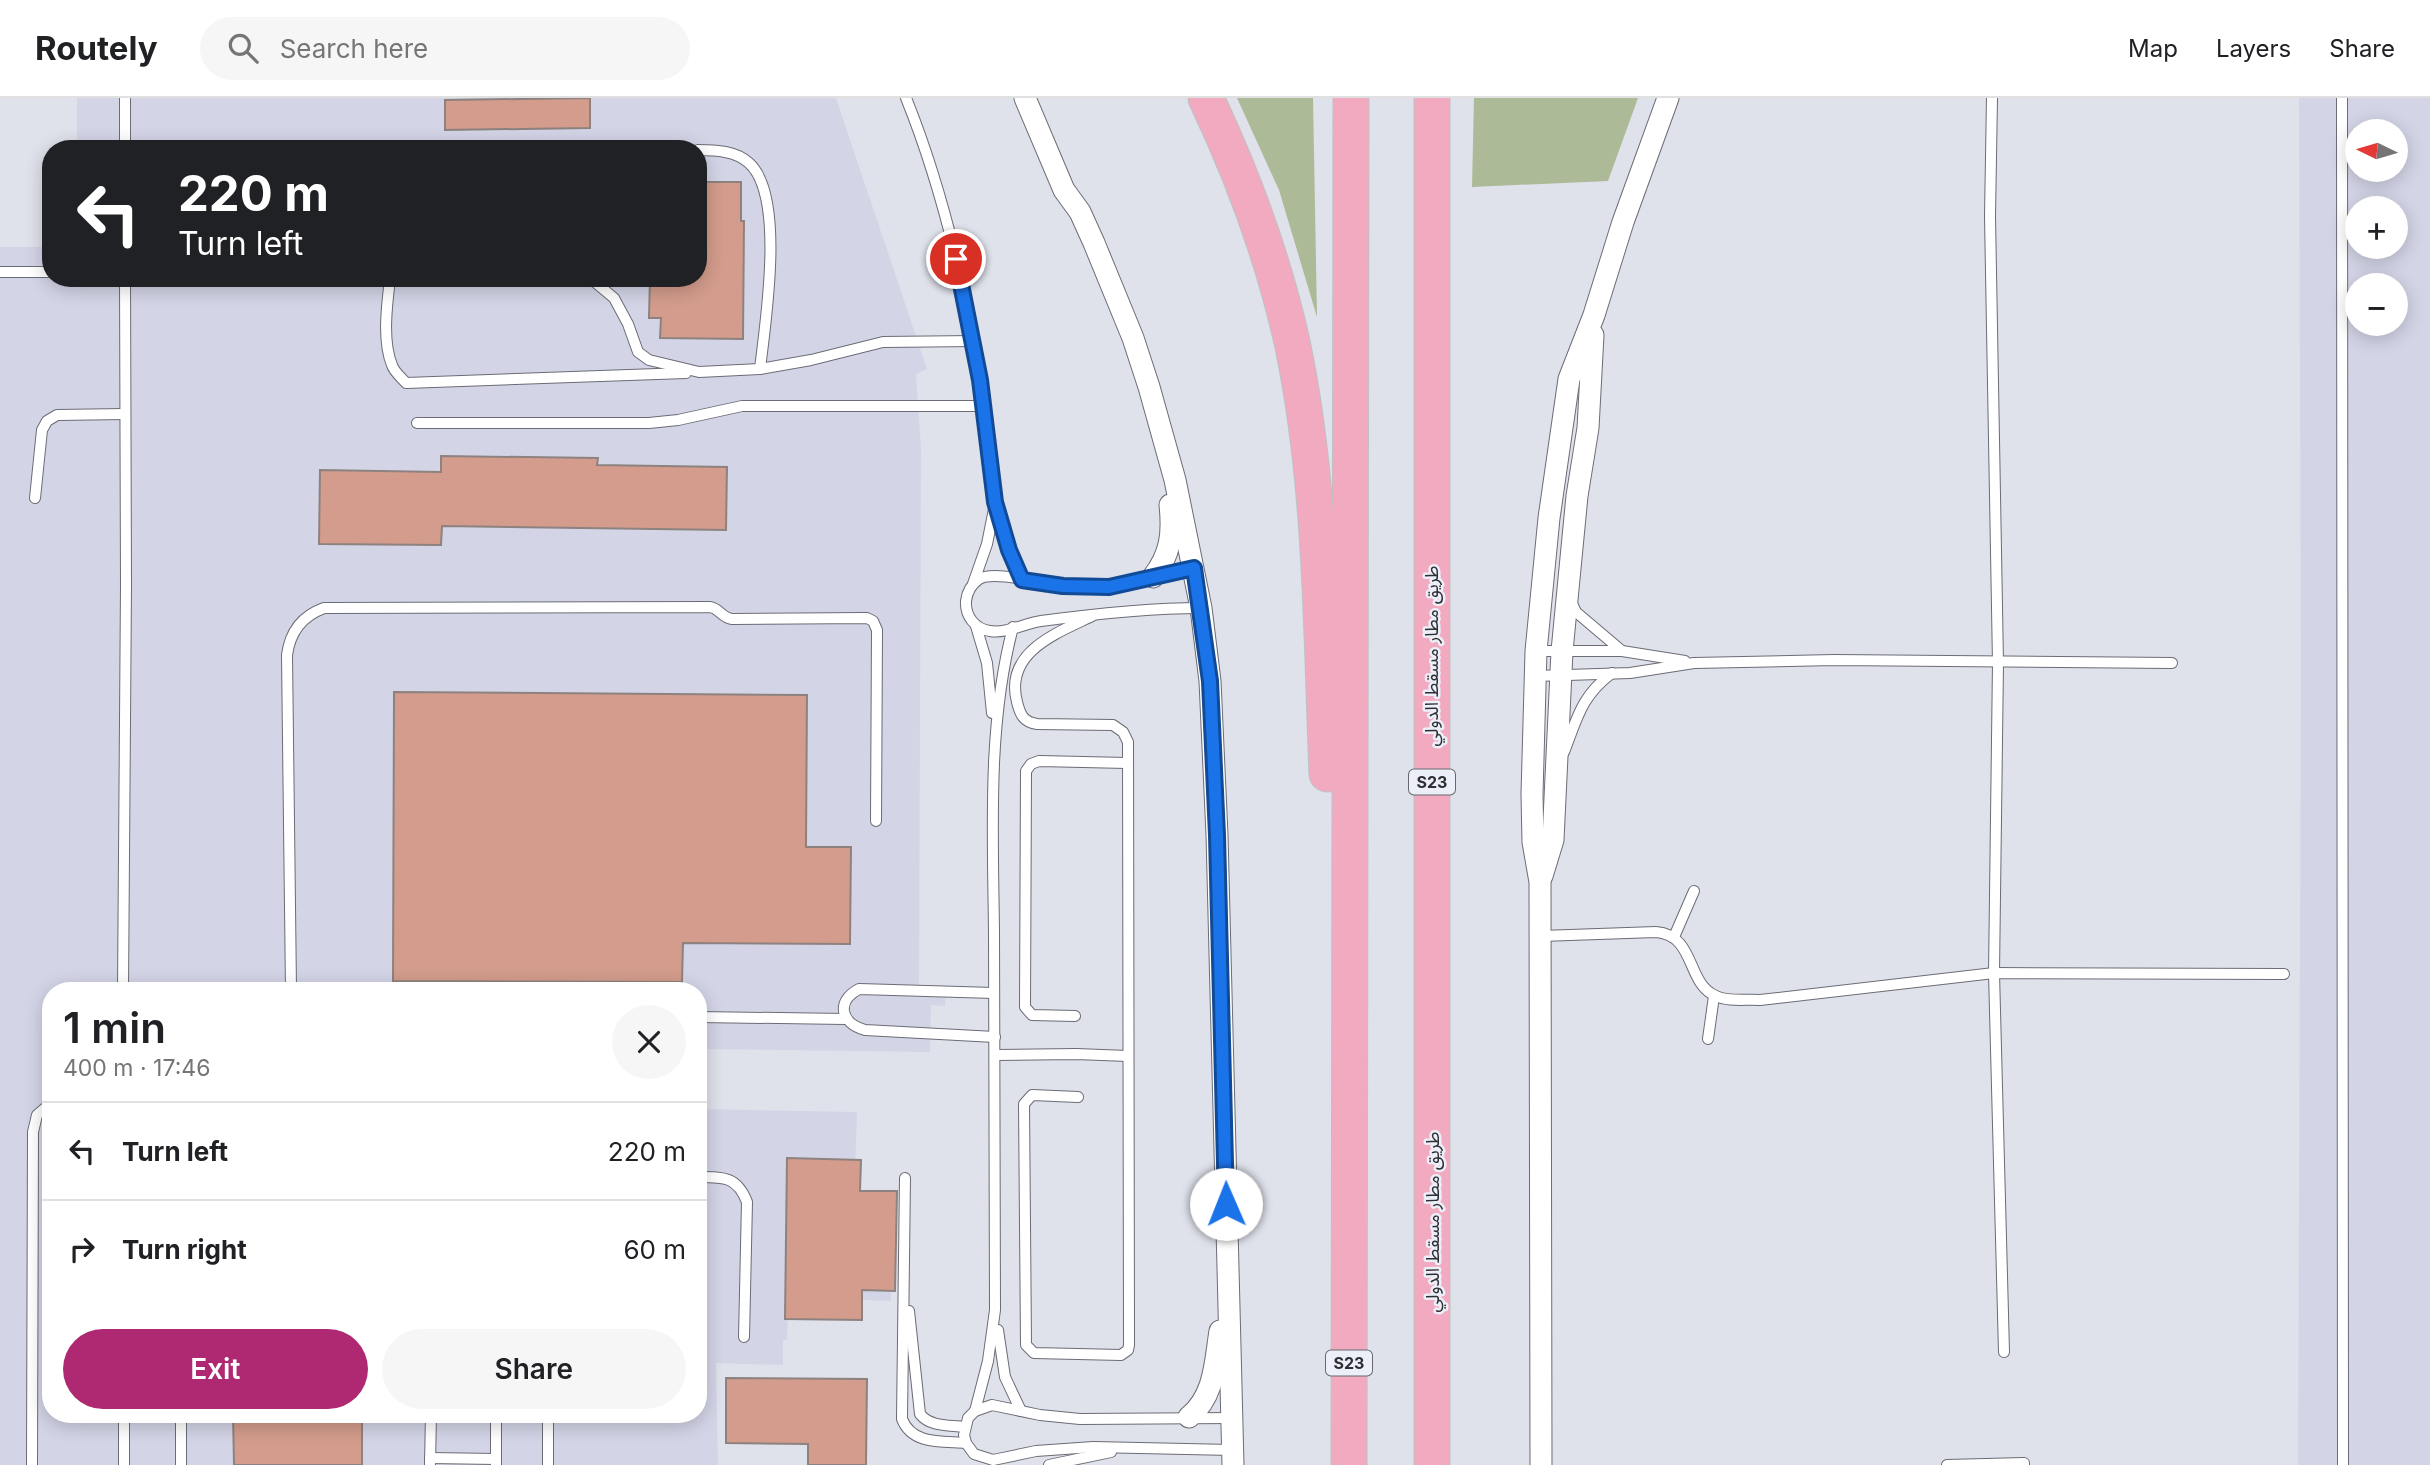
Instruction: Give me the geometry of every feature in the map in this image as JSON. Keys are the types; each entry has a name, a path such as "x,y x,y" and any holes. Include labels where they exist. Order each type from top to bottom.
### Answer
{"main road":[{"path":"1206,98 1253,208 1275,274 1292,342 1304,410 1318,556 1349,1262"},
{"name":"S23","path":"1349,1465 1351,98"},
{"name":"طريق مطار مسقط الدولي","path":"1432,98 1432,1465"}],"street":[{"path":"1026,98 1064,190 1080,212"},
{"path":"1039,98 1074,183 1080,212 1133,338 1164,436 1194,568 1200,608 1210,681 1214,758 1233,1457"},
{"path":"1541,1465 1541,936 1540,882 1533,842 1533,818 1536,650 1547,530 1569,379 1594,315 1623,222 1668,98"},
{"path":"1540,882 1553,840 1562,651 1576,509 1588,428 1594,315"},
{"path":"1153,577 1161,566 1171,540 1164,436"},
{"path":"1189,1417 1199,1409 1210,1388 1228,1284"}],"lane":[{"path":"125,98 125,140"},
{"path":"906,98 944,210 974,341 995,502 1009,550 1022,580"},
{"path":"1992,98 1990,216 1998,663 1994,973 2004,1352"},
{"path":"2342,98 2343,1465"},
{"path":"707,150 723,150 748,162 759,175 767,206 772,265 760,369"},
{"path":"0,272 42,272"},
{"path":"123,982 125,287"},
{"path":"389,287 386,326 392,367 406,383 760,369 811,360 883,342 974,341"},
{"path":"601,287 614,298 628,324 638,352 649,360 699,372"},
{"path":"417,423 649,423 678,420 742,405 984,406"},
{"path":"35,498 42,430 47,421 62,415 125,414"},
{"path":"995,502 987,544 965,605 968,617 976,626 986,631 999,632 1028,622 1164,608 1200,608"},
{"path":"973,584 983,577 1004,577 1097,588 1131,584 1194,568"},
{"path":"1568,594 1576,612 1622,651"},
{"path":"291,982 287,656 291,638 301,622 324,608 714,607 723,616 732,619 867,618 873,621 877,630 876,821"},
{"path":"1078,1097 1032,1095 1024,1104 1026,1345 1027,1349 1034,1353 1122,1355 1129,1345 1128,743 1118,728 1107,724 1032,723 1020,713 1016,697 1016,676 1032,649 1045,639 1092,616"},
{"path":"976,626 987,663 996,729"},
{"path":"1013,627 999,692 996,729 995,1310 1004,1377 1021,1411"},
{"path":"1536,650 1622,651 1694,663"},
{"path":"1536,676 1630,673 1694,663 1834,660 2172,663"},
{"path":"1557,768 1586,699 1595,686 1612,673"},
{"path":"1075,1016 1032,1015 1025,1007 1026,771 1031,764 1039,761 1127,763"},
{"path":"1674,937 1694,891"},
{"path":"1541,936 1656,932 1674,937 1683,947 1704,986 1714,996 1724,999 1760,1000 1994,973 2284,974"},
{"path":"994,993 859,989 851,993 845,1001 844,1010 846,1019 854,1027 865,1030 995,1037"},
{"path":"1708,1039 1714,996"},
{"path":"707,1017 846,1019"},
{"path":"995,1055 1128,1056"},
{"path":"32,1465 33,1123 42,1109"},
{"path":"707,1177 724,1178 735,1183 743,1191 747,1202 744,1337"},
{"path":"905,1178 902,1419 909,1431 920,1439 966,1443"},
{"path":"905,1263 918,1408 928,1422 964,1427"},
{"path":"979,1465 966,1443 964,1427 975,1410 988,1361 995,1310"},
{"path":"975,1410 992,1405 1080,1419 1231,1418"},
{"path":"124,1423 124,1465"},
{"path":"181,1423 181,1465"},
{"path":"431,1423 430,1462 496,1462 496,1423"},
{"path":"548,1423 548,1465"},
{"path":"974,1454 992,1460 1021,1453 1093,1447 1136,1447 1233,1457"},
{"path":"1049,1465 1136,1447"},
{"path":"1016,1465 1021,1453"},
{"path":"1947,1465 2024,1465"}],"shaded area":[{"path":"77,98 836,98 927,369 916,374 921,449 919,986 946,988 945,1006 931,1005 930,1052 707,1049 707,982 42,982 42,1423 707,1423 707,1109 857,1112 854,1200 894,1200 891,1301 789,1297 787,1340 783,1340 783,1365 716,1363 718,1465 0,1465 0,247 42,247 42,287 707,287 707,140 77,140"},
{"path":"2299,98 2430,98 2430,1465 2298,1465 2301,680"}],"green space":[{"path":"1237,98 1313,98 1317,317 1279,190"},
{"path":"1474,98 1638,98 1608,181 1472,187"}],"building":[{"path":"590,98 590,128 445,130 445,100"},
{"path":"707,182 741,182 741,221 744,221 743,339 660,338 661,318 649,318 650,287 707,287"},
{"path":"441,456 598,458 597,465 727,467 726,530 442,526 441,545 319,544 320,470 441,472"},
{"path":"394,692 807,695 806,847 851,847 850,944 683,943 682,982 393,981"},
{"path":"787,1158 861,1160 860,1191 897,1191 895,1291 862,1290 862,1320 785,1319"},
{"path":"726,1378 867,1379 866,1465 808,1465 808,1444 726,1443"},
{"path":"233,1423 362,1423 362,1465 234,1465"}],"route":[{"path":"956,259 980,380 995,502 1009,550 1022,580 1086,588 1109,587 1194,568 1210,681 1217,835 1226,1204"}]}
